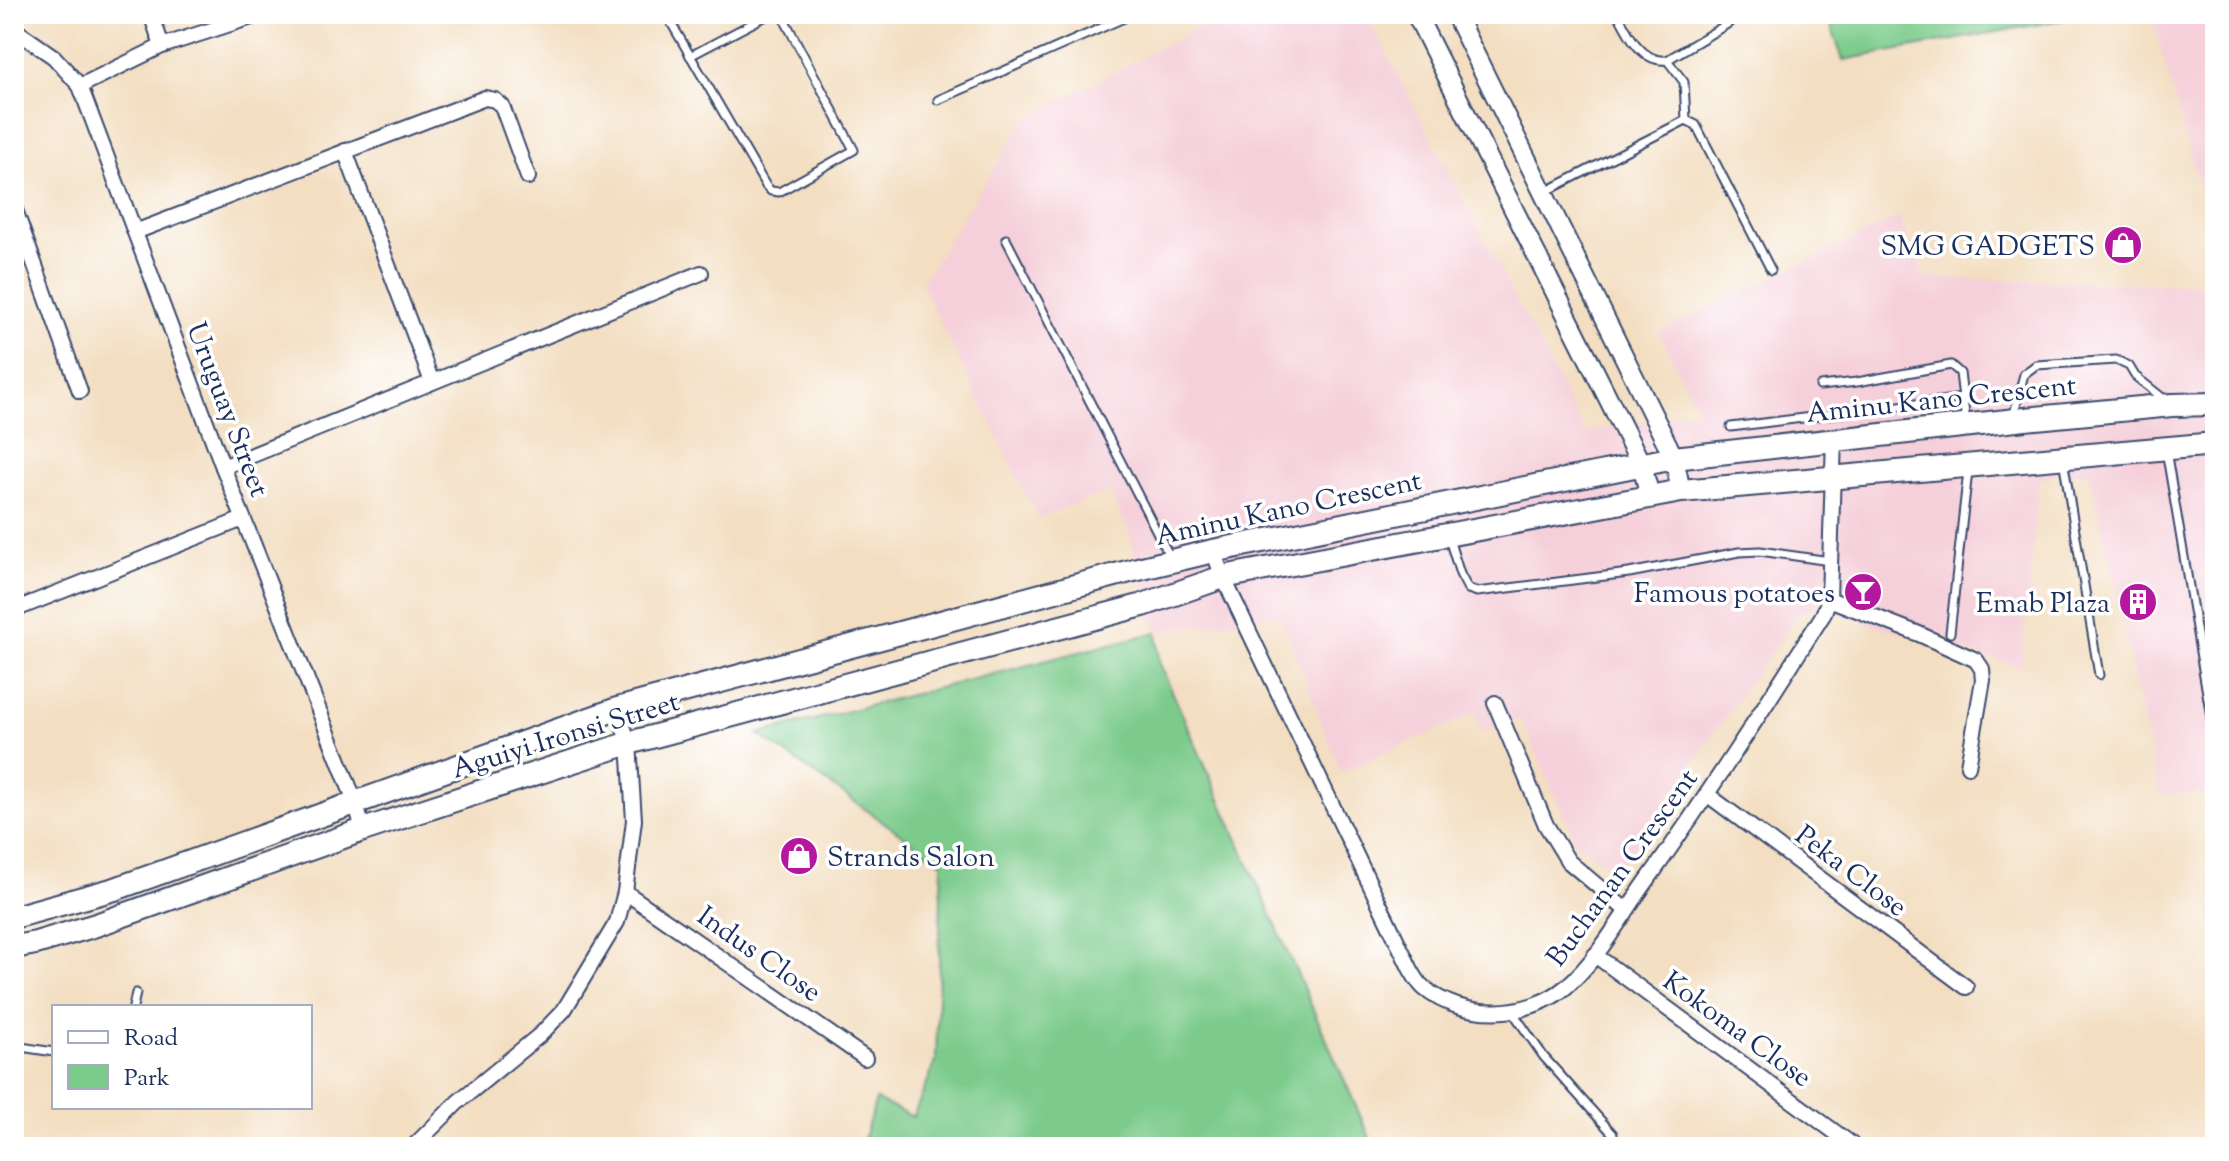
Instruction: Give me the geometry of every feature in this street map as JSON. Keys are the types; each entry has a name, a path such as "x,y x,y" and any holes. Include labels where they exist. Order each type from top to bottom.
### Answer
{"main road":[{"name":"Aminu Kano Crescent","path":"1134,570 1213,551 1674,458 2012,420 2215,404"},
{"name":"Aminu Kano Crescent","path":"1143,605 1223,577 1681,491 2215,444"},
{"name":"Aguiyi Ironsi Street","path":"14,917 115,889 617,709 1134,570"},
{"name":"Aguiyi Ironsi Street","path":"14,947 96,925 363,830 629,743 1143,605"}],"street":[{"path":"151,14 162,46"},
{"path":"80,86 162,46 261,14"},
{"path":"1416,14 1642,466 1650,496"},
{"path":"1455,14 1674,458 1681,491"},
{"name":"Uruguay Street","path":"14,34 21,34 54,57 80,86 223,467 356,804 363,830"},
{"path":"135,232 485,98 495,100 502,106 528,177"},
{"path":"345,151 432,382"},
{"path":"14,207 80,391"},
{"path":"223,467 701,273"},
{"name":"Buchanan Crescent","path":"1213,551 1410,968 1422,986 1456,1005 1486,1011 1512,1011 1544,1000 1565,987 1595,955 1708,795 1823,615 1829,599 1834,438"},
{"path":"14,610 243,519"},
{"path":"1829,599 1976,660 1982,669 1983,680 1968,766"},
{"path":"1495,703 1546,825 1568,861 1626,910"},
{"path":"413,1147 458,1102 541,1034 564,1010 617,922 625,892 634,820 629,743 617,709"},
{"name":"Peka Close","path":"1708,795 1966,987"},
{"name":"Indus Close","path":"625,892 865,1058"},
{"name":"Kokoma Close","path":"1595,955 1851,1144"}],"lane":[{"path":"666,14 766,186 771,191 779,192 854,150 779,14"},
{"path":"690,56 770,14"},
{"path":"938,100 1133,14"},
{"path":"1618,14 1627,33 1647,56 1657,61 1667,60 1729,23"},
{"path":"1667,60 1684,82 1686,120"},
{"path":"1543,193 1686,120"},
{"path":"1686,120 1696,125 1771,270"},
{"path":"1006,239 1172,561"},
{"path":"2012,420 2024,374 2036,365 2116,360 2129,366 2135,376 2172,405"},
{"path":"1820,386 1951,365 1960,373 1966,425"},
{"path":"1731,427 1963,398"},
{"path":"1859,411 1864,436"},
{"path":"2165,448 2212,723 2215,726"},
{"path":"2062,457 2099,675"},
{"path":"1950,633 1968,464"},
{"path":"1447,533 1460,574 1468,589 1477,592 1629,573 1739,552 1760,551 1830,561"},
{"path":"133,1005 136,993"},
{"path":"1512,1011 1528,1038 1613,1134"},
{"path":"14,1046 52,1052"}],"shaded area":[{"path":"1225,14 1366,14 1586,433 1697,409 1659,332 1899,217 1926,278 2215,285 2215,794 2159,794 2090,472 2040,478 2021,667 1846,617 1848,586 1797,615 1617,871 1576,843 1521,718 1483,732 1474,714 1341,772 1280,614 1157,632 1129,533 1110,491 1038,518 921,284 1025,119"},
{"path":"2151,14 2215,14 2215,242"}],"green space":[{"path":"1827,14 2094,14 1843,60"},
{"path":"1157,632 1159,662 1374,1147 861,1147 876,1100 913,1117 936,1061 942,863 758,734"}],"place":[{"name":"SMG GADGETS","path":"2123,245"},
{"name":"Famous potatoes","path":"1863,592"},
{"name":"Emab Plaza","path":"2138,602"},
{"name":"Strands Salon","path":"799,856"}]}
